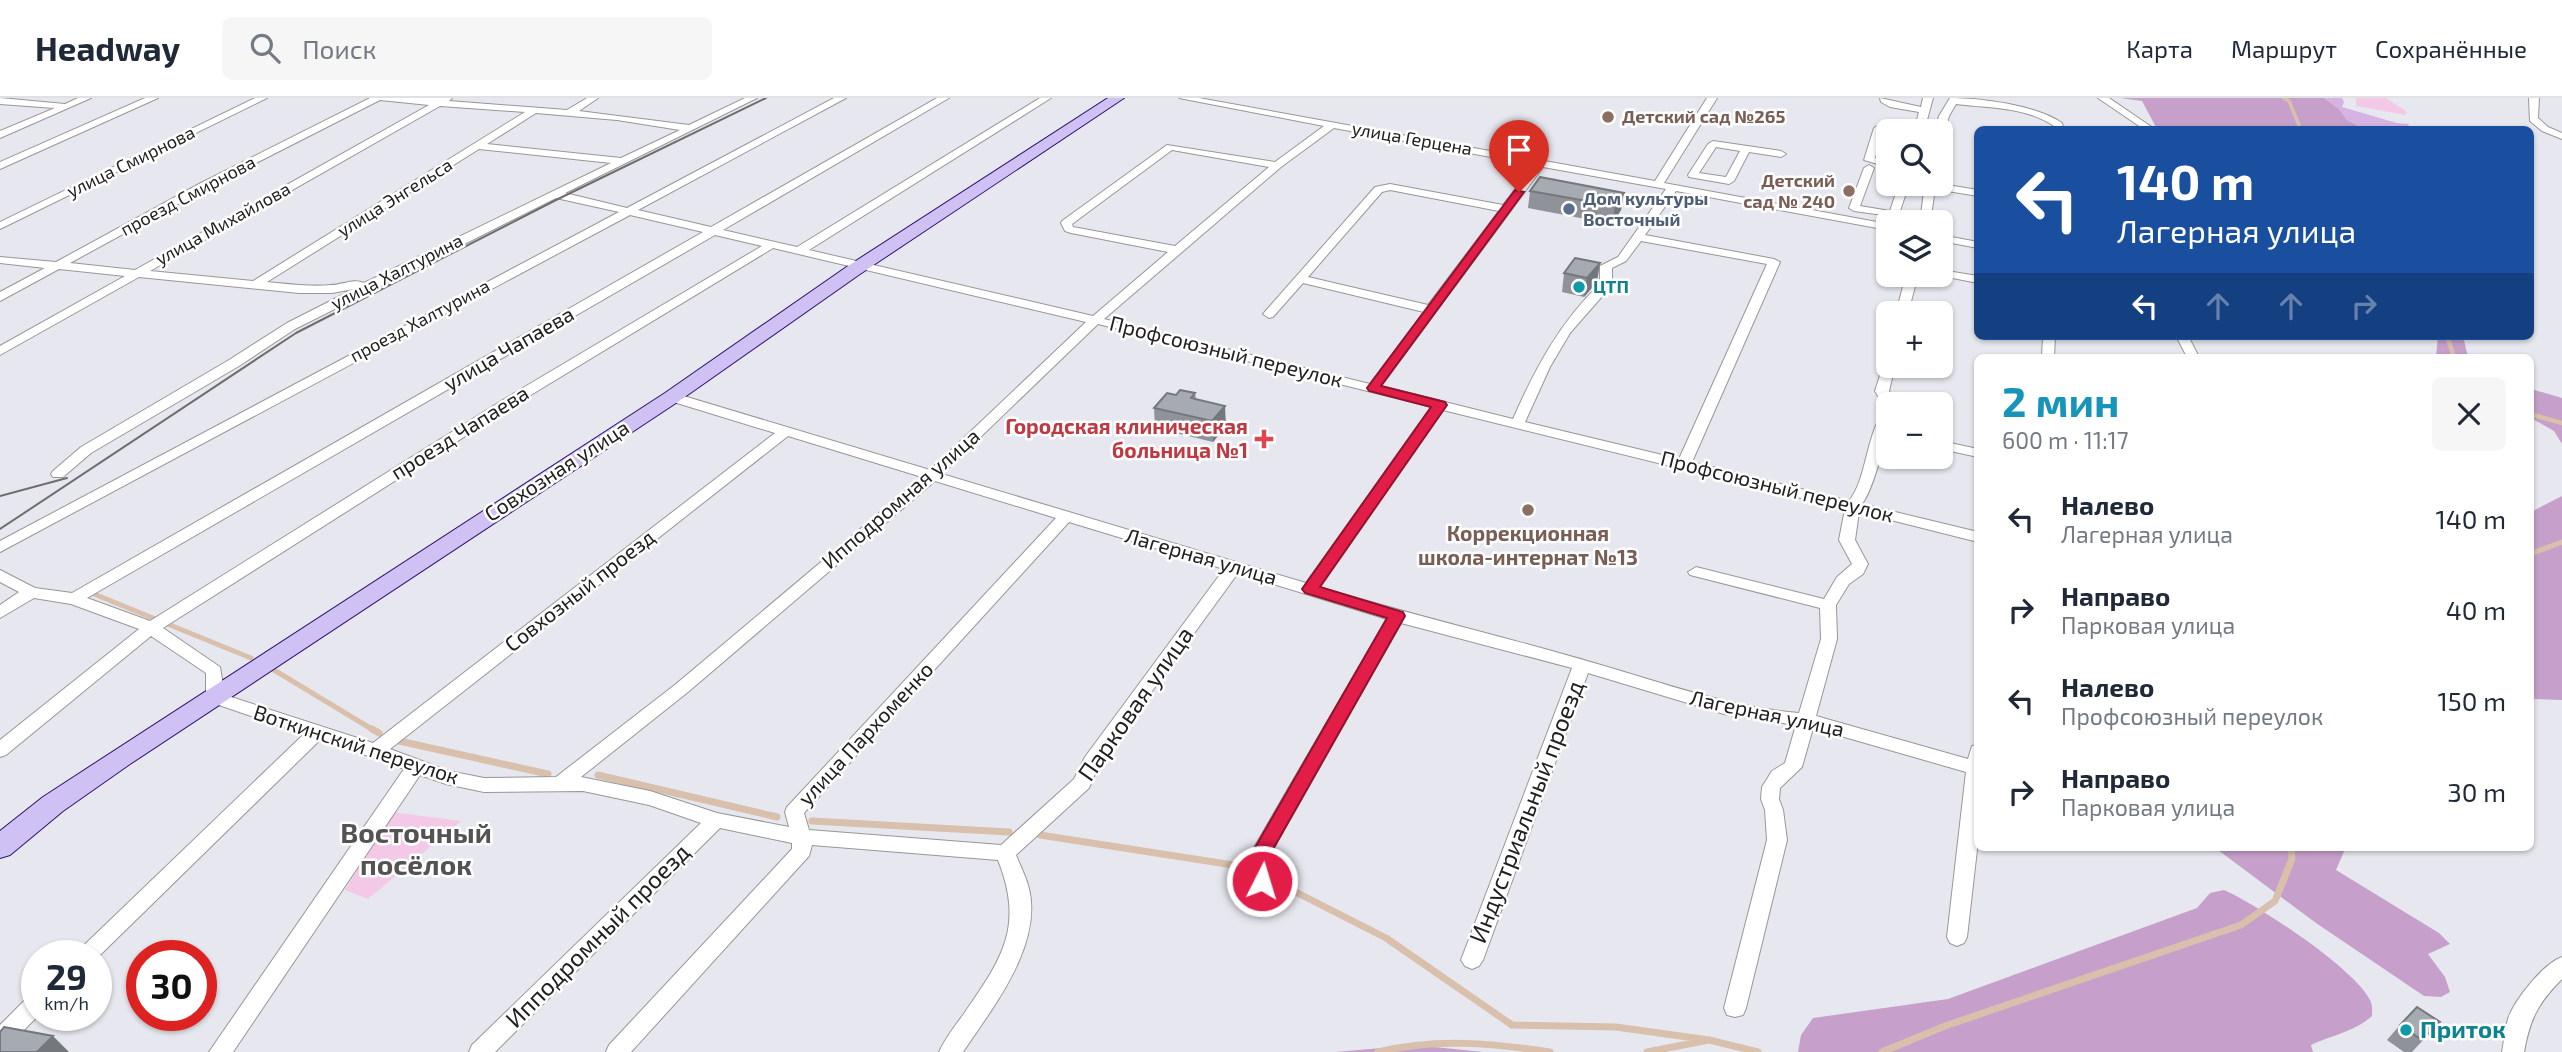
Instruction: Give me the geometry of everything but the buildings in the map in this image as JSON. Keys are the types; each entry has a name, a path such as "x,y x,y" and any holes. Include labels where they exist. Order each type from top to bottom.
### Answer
{"street":[{"path":"0,135 86,98"},
{"path":"0,166 153,98"},
{"name":"улица Смирнова","path":"0,226 262,98"},
{"name":"проезд Смирнова","path":"0,297 205,185 377,98"},
{"path":"383,98 443,100 617,117 688,128"},
{"path":"519,109 537,98"},
{"path":"569,113 593,98"},
{"name":"улица Халтурина","path":"58,474 86,450 234,363 291,326 375,282 752,98"},
{"name":"проезд Халтурина","path":"0,547 841,98"},
{"name":"улица Чапаева","path":"74,599 944,98"},
{"path":"802,250 1046,98"},
{"name":"Совхозная улица","path":"0,847 53,804 215,695 671,397 863,264 1117,98"},
{"name":"улица Герцена","path":"1184,98 1659,183 1876,226"},
{"path":"1659,183 1712,98"},
{"path":"1885,98 1884,100 1893,105 1924,110"},
{"path":"1922,119 1927,98"},
{"path":"2103,98 2146,126"},
{"path":"2534,98 2533,119 2538,125 2562,136"},
{"path":"1943,119 1954,99 2035,114 2053,119 2059,126"},
{"name":"улица Михайлова","path":"0,351 443,100"},
{"path":"0,101 67,106"},
{"name":"улица Энгельса","path":"255,285 535,110"},
{"name":"Ипподромная улица","path":"560,784 682,688 931,477 1095,320 1277,164 1332,125"},
{"path":"1876,138 1869,160 1876,161"},
{"path":"1693,175 1713,144 1781,153"},
{"path":"478,146 621,161"},
{"path":"1177,250 1069,229 1066,223 1170,147 1182,146 1277,164"},
{"path":"1678,173 1729,181 1746,149"},
{"path":"1373,388 1541,162"},
{"path":"1869,168 1853,211 1894,215 1900,196"},
{"path":"1517,424 1545,361 1583,304 1606,285 1606,266 1622,259 1674,186"},
{"path":"1269,314 1379,190 1390,187 1507,209"},
{"path":"1953,188 1974,192"},
{"name":"Профсоюзный переулок","path":"554,194 863,264 1974,536"},
{"path":"1639,237 1774,262 1684,464"},
{"path":"1953,240 1974,244"},
{"name":"проезд Чапаева","path":"151,628 511,401 773,244"},
{"path":"0,260 255,285 332,289 375,282"},
{"path":"1953,276 1974,280"},
{"path":"1300,279 1432,310"},
{"name":"Лагерная улица","path":"671,397 1397,616 1582,665 1724,708 1771,717 1808,720 1974,762"},
{"path":"1310,589 1440,405"},
{"name":"Совхозный проезд","path":"376,751 785,432"},
{"path":"1953,448 1974,452"},
{"path":"1735,1008 1777,840 1770,799 1772,787 1779,776 1793,767 1808,720 1829,639 1828,605 1843,581 1857,571 1860,564 1847,540 1853,506 1863,493 1876,455"},
{"name":"улица Пархоменко","path":"617,1052 802,851 802,837 794,812 1065,517"},
{"name":"Парковая улица","path":"1006,853 1082,783 1091,762 1234,567"},
{"path":"1696,572 1828,605"},
{"path":"0,575 31,592 74,599 151,628 214,671 215,695"},
{"path":"0,613 31,592"},
{"path":"1262,881 1262,851 1397,616"},
{"path":"0,750 151,628"},
{"name":"Индустриальный проезд","path":"1472,960 1582,665"},
{"name":"Воткинский переулок","path":"215,695 222,700 446,777 484,785 583,784 650,798 716,820 802,837 1006,853"},
{"path":"102,940 317,732"},
{"path":"220,1052 416,766"},
{"path":"1957,937 1974,789"},
{"name":"Ипподромный проезд","path":"480,1052 716,820"},
{"path":"950,1052 998,982 1020,933 1019,887 1006,853"},
{"path":"2513,1052 2519,1019 2543,984 2562,966"},
{"path":"0,1038 21,1018"}],"shaded area":[{"path":"2120,98 2324,98 2339,109 2347,120 2358,126 2155,126 2142,101"},
{"path":"2324,98 2342,98 2342,107 2409,124 2358,126 2347,120 2339,109"},
{"path":"2356,98 2386,98 2406,111 2406,115 2356,106"},
{"path":"2438,340 2464,340 2467,354 2436,354"},
{"path":"2534,390 2562,398 2562,444 2554,431 2534,420"},
{"path":"2562,496 2562,700 2534,699 2534,510"},
{"path":"392,812 461,821 368,899 345,890"},
{"path":"2219,851 2344,851 2336,870 2439,933 2450,944 2428,954 2445,977 2450,992 2441,997 2424,996 2316,923"},
{"path":"2224,890 2281,923 2345,971 2370,1000 2372,1016 2350,1030 2311,1045 2313,1052 1798,1052 1801,1035 1813,1018 1948,999 2197,908 2210,893"},
{"path":"1434,1047 1484,1052 1335,1052"}],"waterway":[{"path":"2283,98 2289,101 2299,126"},
{"path":"2448,340 2453,354"},
{"path":"2534,415 2562,423"},
{"path":"2534,552 2562,542"},
{"path":"94,594 251,658"},
{"path":"274,670 375,731"},
{"path":"372,729 379,733"},
{"path":"399,741 548,774"},
{"path":"598,775 777,817"},
{"path":"812,821 1009,832"},
{"path":"1040,835 1246,867"},
{"path":"1882,1052 1945,1026 2241,925 2275,901 2292,859 2291,851"},
{"path":"1278,883 1386,938 1512,1025 1616,1027 1709,1040"},
{"path":"1647,1052 1709,1040"},
{"path":"1709,1040 1758,1052"},
{"path":"1378,1052 1442,1043 1506,1046 1550,1052"}],"tram line":[{"path":"0,529 296,333 558,199 766,98"},
{"path":"0,496 67,478"}],"place":[{"name":"Детский сад №265","path":"1608,117"},
{"name":"Детский сад № 240","path":"1849,191"},
{"name":"Дом культуры Восточный","path":"1569,209"},
{"name":"ЦТП","path":"1579,287"},
{"name":"Городская клиническая больница №1","path":"1264,439"},
{"name":"Коррекционная школа-интернат №13","path":"1528,510"},
{"name":"Приток","path":"2406,1030"}],"district":[{"name":"Восточный посёлок","path":"416,849"}],"route":[{"path":"1262,881 1262,851 1397,616 1310,589 1440,405 1373,388 1519,192"}]}
